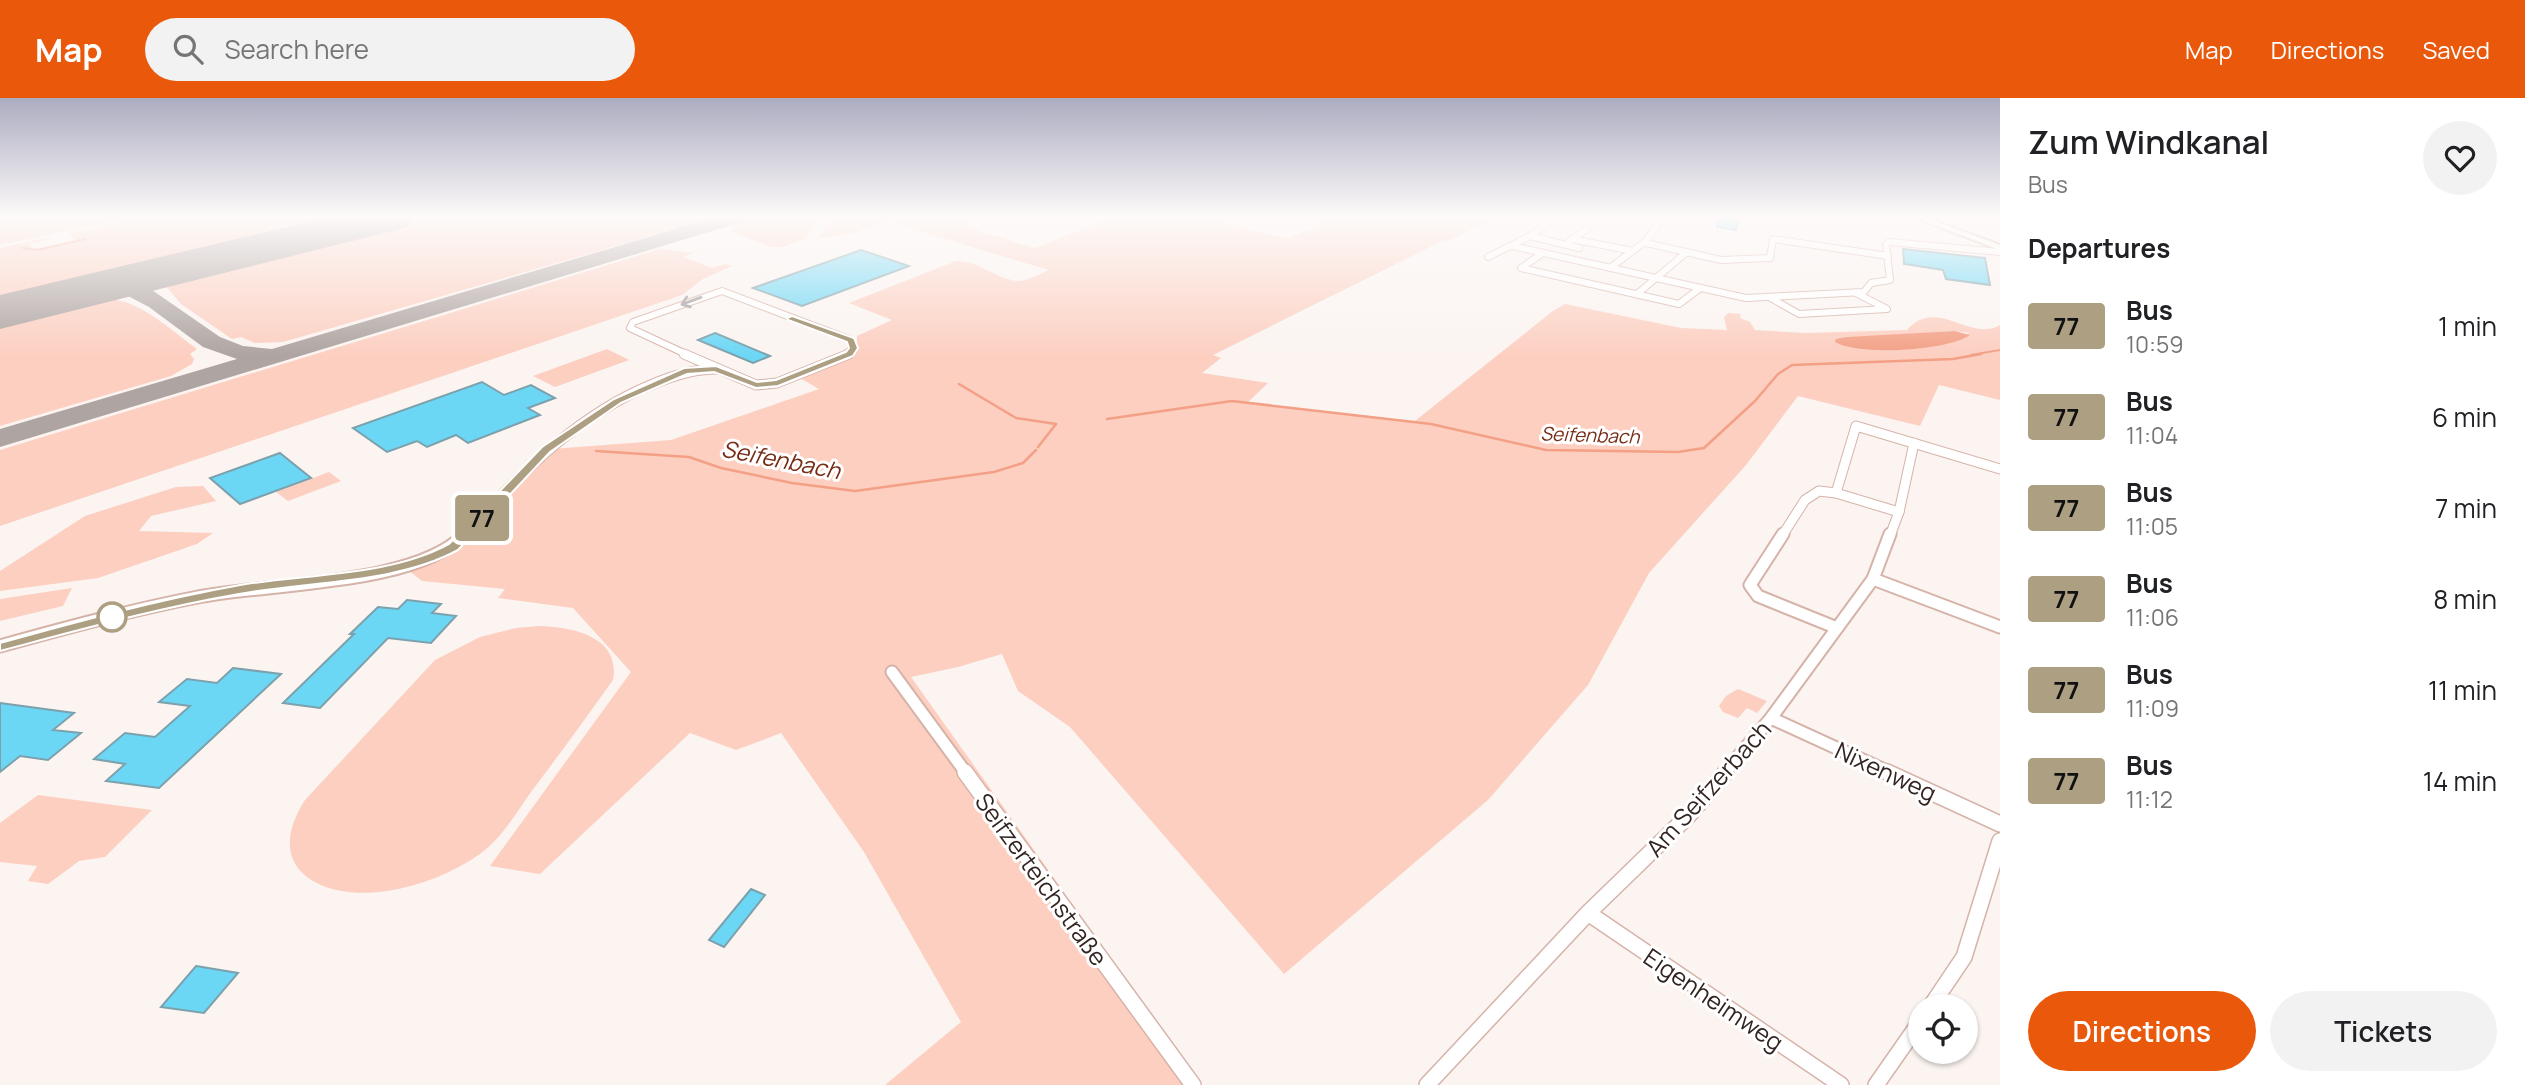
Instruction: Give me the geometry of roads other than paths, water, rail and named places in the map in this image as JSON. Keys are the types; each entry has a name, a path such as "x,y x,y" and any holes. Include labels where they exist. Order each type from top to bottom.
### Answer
{"street":[{"path":"1528,263 1521,268 1679,304 1699,289"},
{"path":"1557,276 1573,263"},
{"path":"1585,263 1746,298 1864,292 1871,283 1891,280 1889,263"},
{"path":"1598,285 1620,263"},
{"path":"1637,294 1675,263"},
{"path":"722,290 851,340 853,348 849,354 778,383 748,383 693,358 637,333 630,328 633,322 722,290"},
{"path":"1769,297 1799,314 1887,309 1856,293"},
{"path":"684,371 693,358"},
{"path":"0,646 169,603 241,589 396,568 437,556 453,547 533,462 568,432 618,401 684,371 716,369"},
{"path":"1836,493 1856,426 2000,470"},
{"name":"Am Seifzerbach","path":"1427,1085 1588,914 1689,816 1771,718 1873,579 1899,512 1913,443"},
{"path":"1837,628 1758,596 1750,585 1805,499 1819,491 1836,493 1899,512"},
{"path":"1873,579 2000,627"},
{"name":"Seifzerteichstraße","path":"892,672 1193,1085"},
{"name":"Nixenweg","path":"1771,718 2000,824"},
{"path":"1938,994 1964,957 2000,841"},
{"name":"Eigenheimweg","path":"1588,914 1841,1085"},
{"path":"1876,1085 1908,1039"}],"waterway":[{"name":"Seifenbach","path":"1971,355 2000,350"},
{"name":"Seifenbach","path":"1107,419 1232,401 1431,424 1546,450 1678,452 1704,448 1755,401 1778,374 1792,365 1953,359 1981,354"},
{"path":"959,384 1016,418 1056,424 1038,447"},
{"name":"Seifenbach","path":"596,451 689,457 721,468 792,483 855,491 994,472 1023,463 1036,450"}]}
